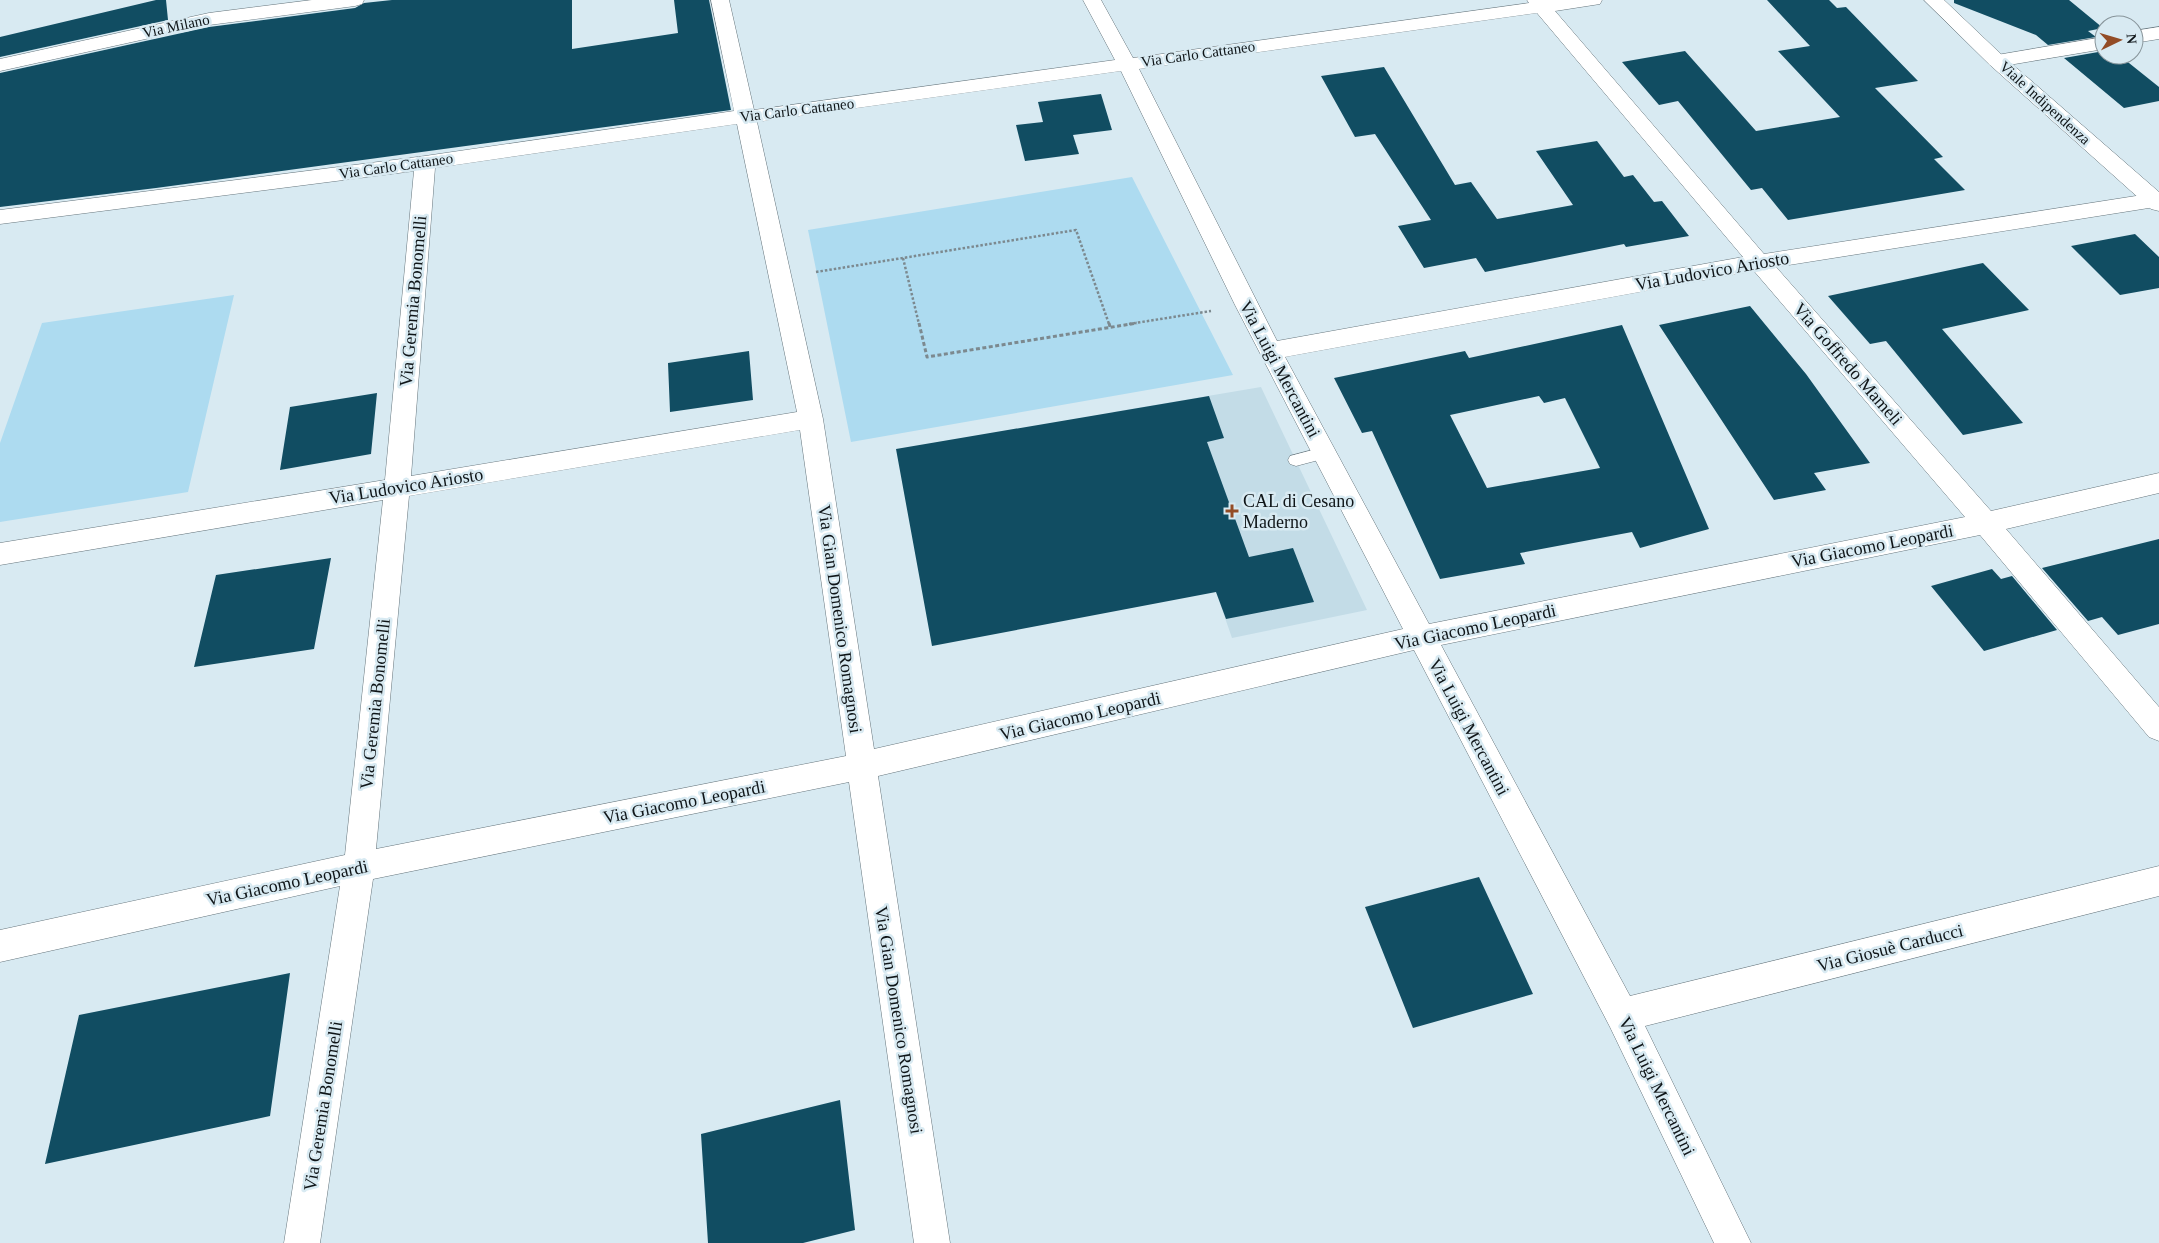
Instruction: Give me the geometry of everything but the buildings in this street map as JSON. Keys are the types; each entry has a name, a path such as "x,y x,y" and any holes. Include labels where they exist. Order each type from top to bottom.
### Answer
{"street":[{"name":"Via Milano","path":"0,65 209,19 355,0"},
{"name":"Via Gian Domenico Romagnosi","path":"720,0 811,419 932,1243"},
{"name":"Via Luigi Mercantini","path":"1092,0 1127,64 1246,305 1622,1015 1733,1243"},
{"name":"Via Carlo Cattaneo","path":"0,216 424,162 1127,64 1539,3 1593,0"},
{"name":"Viale Indipendenza","path":"1933,0 1997,61 2157,202"},
{"name":"Via Goffredo Mameli","path":"1539,3 1759,262 1986,523 2159,728"},
{"path":"2144,35 2159,33"},
{"path":"1997,61 2094,44"},
{"name":"Via Geremia Bonomelli","path":"302,1243 359,866 397,488 424,162"},
{"name":"Via Ludovico Ariosto","path":"1270,350 1759,262 2157,202"},
{"name":"Via Ludovico Ariosto","path":"0,554 811,419"},
{"name":"Via Giacomo Leopardi","path":"0,946 359,866 861,766 1421,637 1986,523 2159,483"},
{"name":"Via Giosuè Carducci","path":"1622,1015 2159,881"}],"lane":[{"path":"1296,460 1324,453"}],"path":[{"path":"781,278 1076,230 1110,327"},
{"path":"903,258 927,357 1246,305"}],"shaded area":[{"path":"1132,177 1233,375 851,442 808,230"},
{"path":"234,295 188,492 0,522 0,443 42,323"},
{"name":"CAL di Cesano Maderno","path":"1261,387 1367,610 1232,638 1216,592 1113,412"}],"place":[{"name":"CAL di Cesano Maderno","path":"1232,511"}]}
